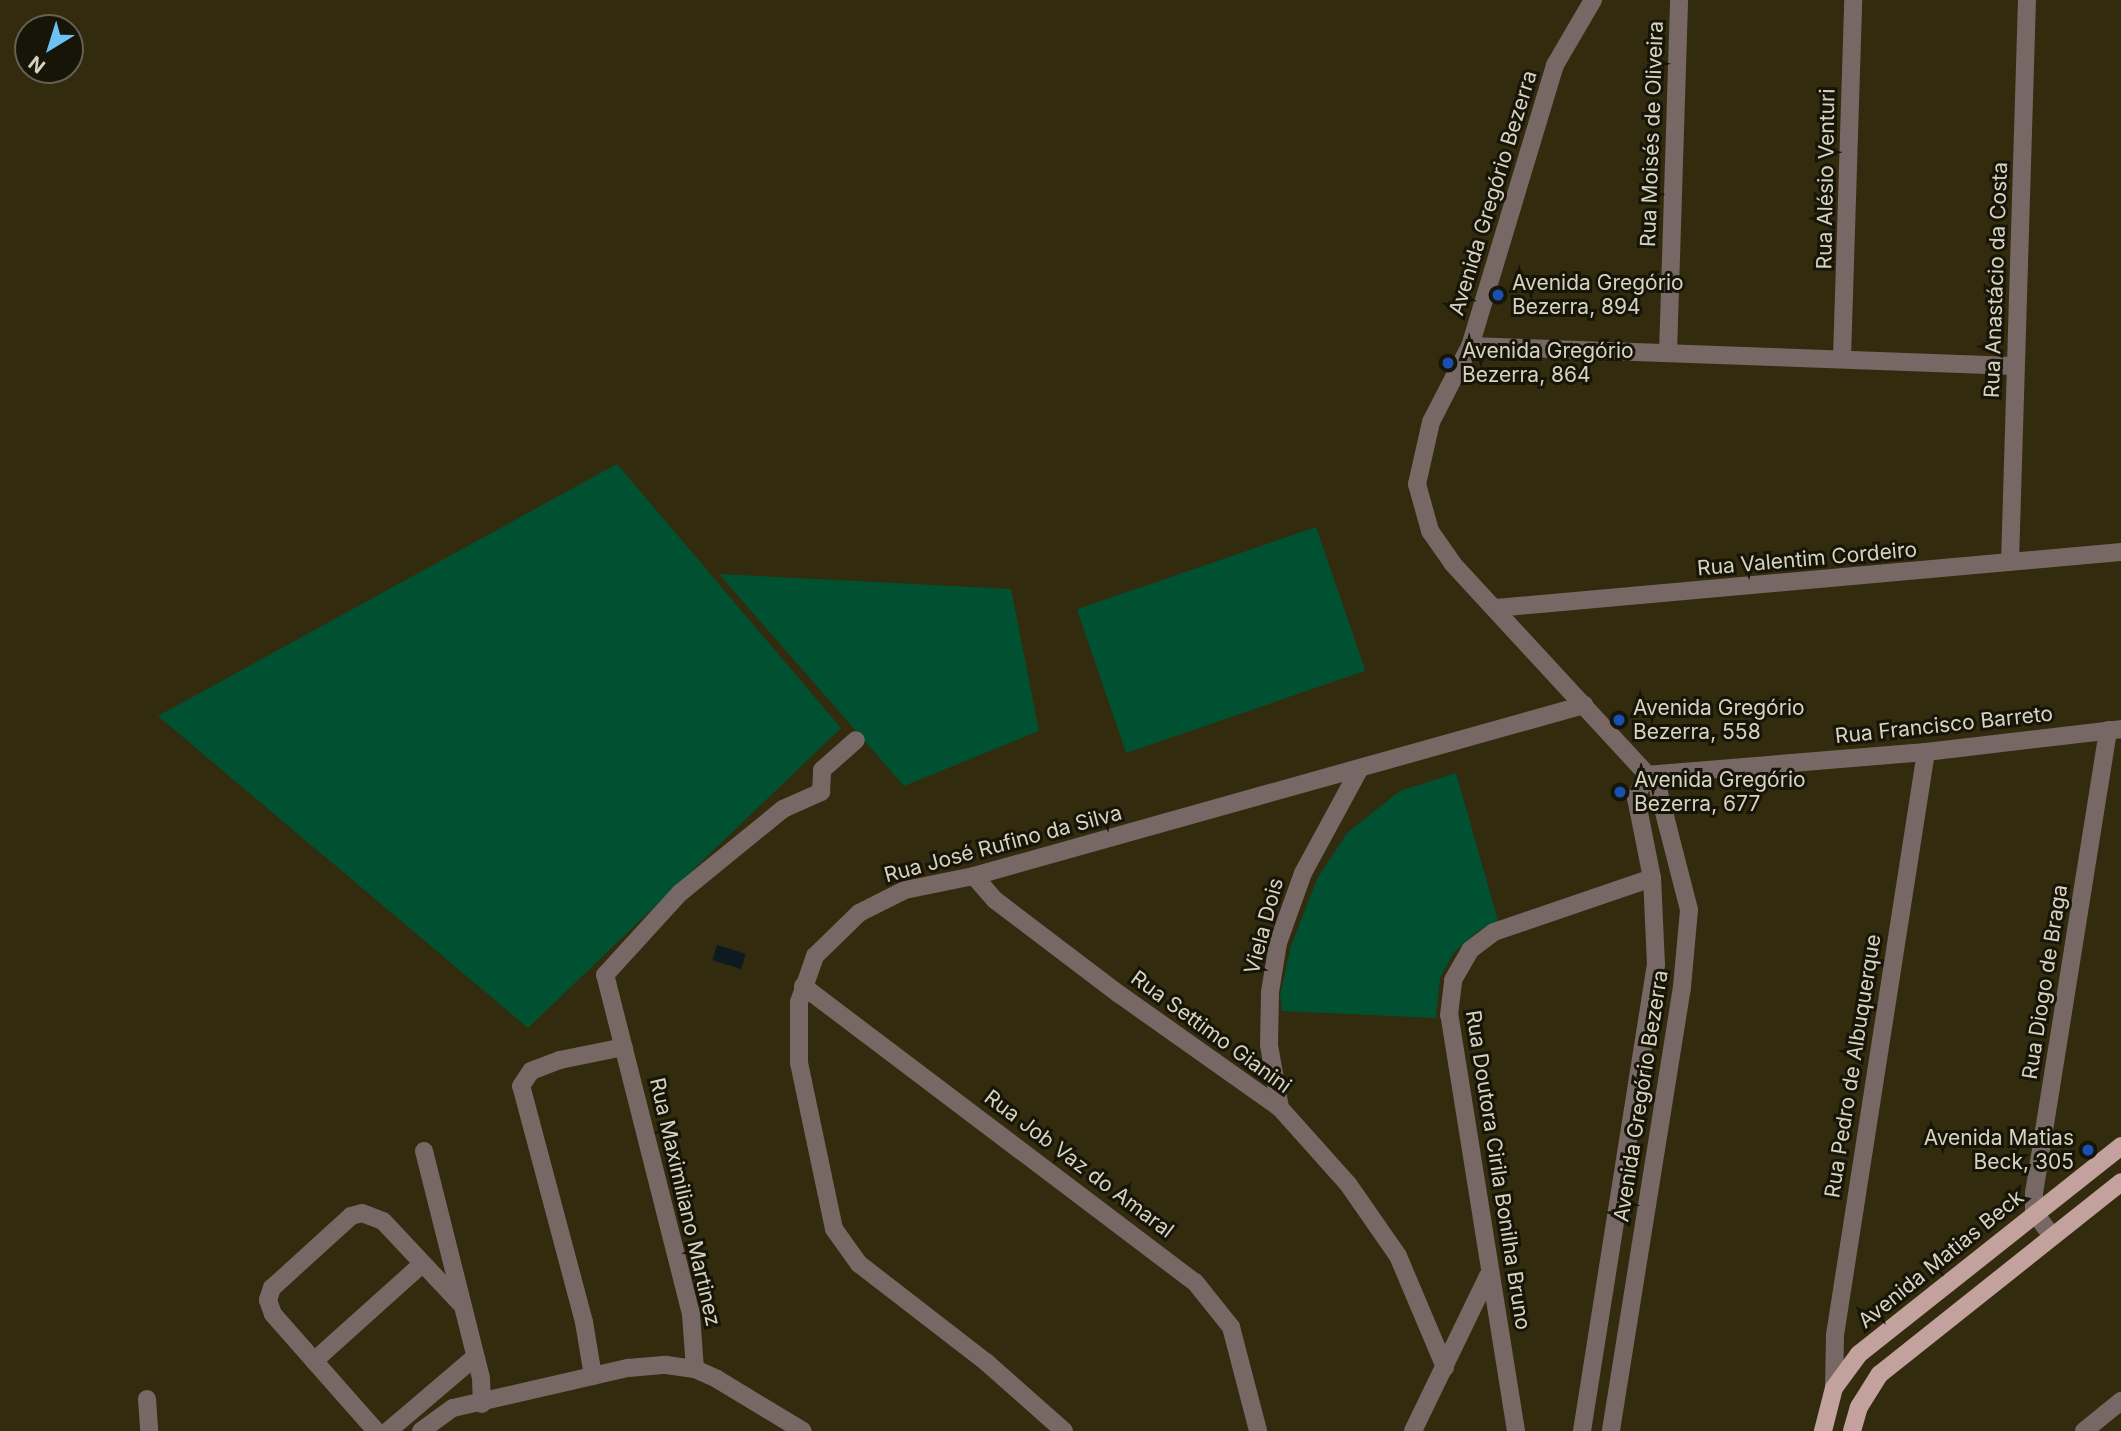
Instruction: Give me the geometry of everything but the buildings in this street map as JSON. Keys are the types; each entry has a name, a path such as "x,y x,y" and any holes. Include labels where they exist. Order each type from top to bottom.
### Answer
{"main road":[{"name":"Avenida Matias Beck","path":"1823,1431 1835,1388 1860,1354 2034,1212 2121,1146"},
{"path":"1852,1431 1859,1407 1880,1374 2121,1182"}],"street":[{"name":"Avenida Gregório Bezerra","path":"1592,0 1555,65 1470,346 1431,422 1417,484 1430,531 1452,563 1584,705 1663,797 1689,910 1688,951 1611,1431"},
{"name":"Rua Moisés de Oliveira","path":"1668,353 1679,0"},
{"name":"Rua Alésio Venturi","path":"1842,358 1853,0"},
{"name":"Rua Anastácio da Costa","path":"2010,562 2027,0"},
{"path":"1470,346 2015,366"},
{"name":"Rua Valentim Cordeiro","path":"1496,608 2121,552"},
{"name":"Rua José Rufino da Silva","path":"1064,1431 986,1362 859,1264 840,1240 829,1212 805,1107 797,1033 803,986 815,957 859,912 905,891 974,876 1584,705"},
{"name":"Rua Francisco Barreto","path":"1646,775 1926,751 2114,729"},
{"name":"Rua Diogo de Braga","path":"2034,1212 2114,729"},
{"name":"Rua Maximiliano Martinez","path":"695,1369 691,1314 605,975 680,893 783,809 821,792 822,770 856,740"},
{"name":"Rua Pedro de Albuquerque","path":"1835,1388 1836,1324 1926,751"},
{"name":"Viela Dois","path":"1280,1108 1269,1045 1270,992 1278,943 1303,873 1359,770"},
{"name":"Avenida Gregório Bezerra","path":"1582,1431 1656,965 1652,878 1636,798 1646,775"},
{"name":"Rua Settimo Gianini","path":"974,876 995,900 1098,979 1280,1108 1348,1185 1398,1256 1445,1367"},
{"name":"Rua Doutora Cirila Bonilha Bruno","path":"1516,1431 1488,1276 1449,1015 1460,962 1494,932 1652,878"},
{"name":"Rua Job Vaz do Amaral","path":"803,986 1195,1282 1231,1327 1258,1431"},
{"path":"593,1376 584,1322 521,1086 531,1071 560,1059 624,1047"},
{"path":"424,1151 475,1357 482,1404"},
{"path":"2034,1212 2052,1236"},
{"path":"376,1431 272,1314 268,1300 272,1288 351,1216 362,1213 383,1221 460,1303"},
{"path":"314,1361 422,1264"},
{"path":"1413,1431 1488,1276"},
{"path":"388,1431 475,1357"},
{"path":"421,1431 453,1408 482,1404 593,1376 650,1365 695,1369 766,1405 803,1431"},
{"path":"147,1399 149,1431"},
{"path":"2084,1431 2121,1401"}],"green space":[{"path":"617,464 841,728 528,1028 158,716"},
{"path":"1316,527 1365,671 1126,753 1077,609"},
{"path":"719,574 1011,589 1039,731 904,786"},
{"path":"1456,773 1499,924 1478,931 1454,952 1440,978 1436,1018 1282,1011 1280,996 1291,946 1317,879 1347,833 1400,791"}],"shaded area":[{"path":"717,945 746,954 741,969 712,960"}],"place":[{"name":"Avenida Gregório Bezerra, 894","path":"1498,295"},
{"name":"Avenida Gregório Bezerra, 864","path":"1448,363"},
{"name":"Avenida Gregório Bezerra, 558","path":"1619,720"},
{"name":"Avenida Gregório Bezerra, 677","path":"1620,792"},
{"name":"Avenida Matias Beck, 305","path":"2088,1150"}]}
